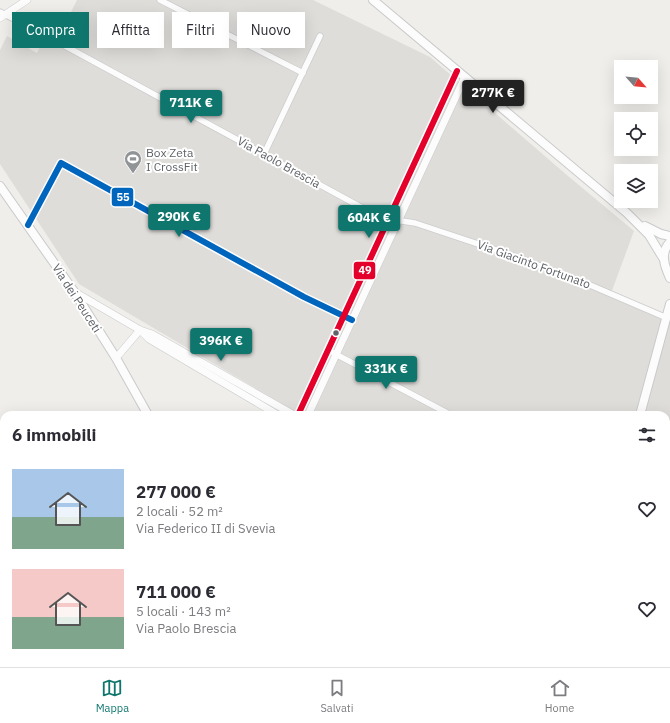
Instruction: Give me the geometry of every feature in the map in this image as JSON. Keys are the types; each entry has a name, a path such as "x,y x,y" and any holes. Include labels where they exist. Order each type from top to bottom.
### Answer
{"main road":[{"path":"373,0 627,213 645,230 663,258 670,279"},
{"name":"Via dei Peuceti","path":"0,186 73,290 116,358 146,411"},
{"path":"627,213 653,231 670,236"},
{"path":"663,258 665,248 670,242"},
{"path":"641,411 648,388 651,370 668,321 670,304"}],"street":[{"path":"2,15 27,0"},
{"path":"160,0 302,73"},
{"name":"Via Paolo Brescia","path":"2,15 34,29 368,210 389,219 398,220"},
{"path":"264,154 320,36"},
{"path":"300,411 457,71"},
{"path":"310,411 465,77"},
{"path":"28,225 61,163 304,298 352,320"},
{"name":"Via Giacinto Fortunato","path":"398,220 429,228 514,256 590,284 668,321"},
{"path":"73,290 140,330 152,334 287,411"},
{"path":"116,358 140,330"},
{"path":"140,330 149,339 271,411"},
{"path":"328,350 443,411"}],"shaded area":[{"path":"77,0 313,0 430,57 634,231 610,296 670,323 670,411 294,411 79,284 0,164 0,50 7,36 12,39 12,48 28,48 37,53 40,48 89,48 89,12 71,12"}],"transit line":[{"name":"49","path":"300,411 457,71"},
{"name":"55","path":"28,225 61,163 304,297 352,320"}],"place":[{"name":"Box Zeta I CrossFit","path":"133,174"}]}
